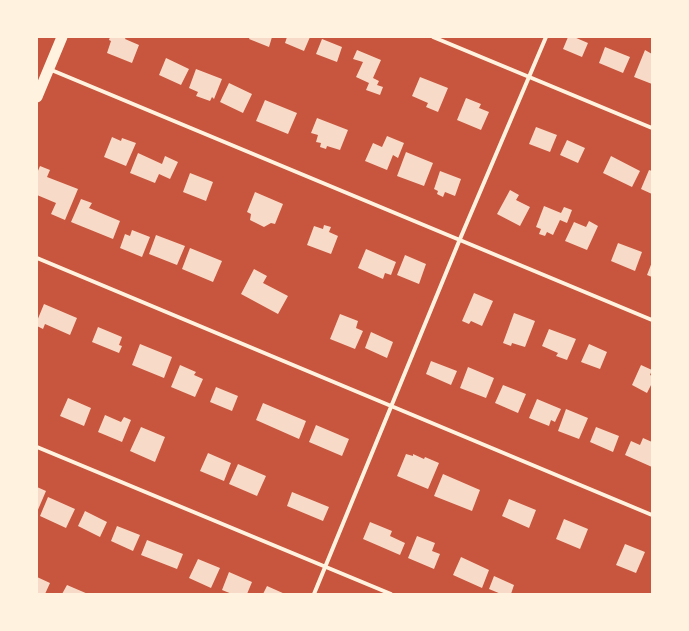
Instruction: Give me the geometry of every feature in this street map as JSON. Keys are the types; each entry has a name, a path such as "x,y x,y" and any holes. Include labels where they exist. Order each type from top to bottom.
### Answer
{"highway":[{"path":"37,97 62,37"}],"street":[{"path":"433,37 652,128"},
{"path":"314,594 460,239 546,37"},
{"path":"49,69 201,134 460,239 652,320"},
{"path":"37,258 652,515"},
{"path":"37,447 391,594"}],"building":[{"path":"110,37 126,37 125,39 139,45 132,63 107,53 111,41 109,40"},
{"path":"250,37 272,37 269,47 249,39"},
{"path":"287,37 310,37 304,51 285,43"},
{"path":"568,37 574,37 588,43 582,57 563,49"},
{"path":"322,39 342,47 337,62 316,54"},
{"path":"605,47 630,57 623,73 599,63"},
{"path":"357,50 381,60 373,78 379,81 377,85 383,87 380,95 366,90 369,83 356,77 363,62 353,59"},
{"path":"645,50 652,54 652,84 634,77"},
{"path":"166,58 189,69 181,85 159,75"},
{"path":"196,69 222,79 214,99 212,97 210,101 196,96 198,92 189,88"},
{"path":"420,77 448,88 438,112 426,107 428,103 412,96"},
{"path":"229,83 252,94 243,113 220,102"},
{"path":"466,98 481,104 479,108 489,112 481,130 457,120"},
{"path":"265,100 297,113 288,134 256,121"},
{"path":"317,118 348,130 340,150 327,146 326,149 320,147 321,143 316,142 318,135 311,133"},
{"path":"536,127 557,135 550,152 529,144"},
{"path":"387,136 404,143 398,158 393,155 387,170 365,161 373,143 382,147"},
{"path":"112,137 121,141 122,138 136,143 126,166 104,157"},
{"path":"567,140 585,148 578,163 560,155"},
{"path":"406,152 433,163 424,186 397,176"},
{"path":"138,153 162,164 165,156 178,162 170,179 159,174 155,183 130,173"},
{"path":"611,156 640,171 632,187 603,173"},
{"path":"40,166 50,170 47,177 78,189 65,220 51,214 56,203 37,195 37,173"},
{"path":"649,170 652,171 652,194 641,189"},
{"path":"440,171 461,179 455,196 445,192 443,197 437,194 438,191 434,189"},
{"path":"190,173 213,182 206,201 183,192"},
{"path":"510,190 519,195 516,200 530,207 520,226 497,214"},
{"path":"255,192 283,204 275,224 271,223 264,227 250,220 251,214 247,212"},
{"path":"81,199 92,203 89,208 120,221 113,239 71,222"},
{"path":"544,206 561,213 564,207 572,210 567,223 560,220 553,235 547,232 545,236 539,234 541,229 536,227"},
{"path":"589,221 598,226 587,250 565,241 574,222 586,227"},
{"path":"324,225 331,227 329,232 338,236 331,254 307,245 314,226 323,229"},
{"path":"132,230 150,237 142,257 120,248 125,234 130,236"},
{"path":"156,235 185,246 177,265 149,254"},
{"path":"618,243 642,252 635,271 611,261"},
{"path":"190,248 222,261 213,282 182,269"},
{"path":"366,249 396,262 391,275 385,273 383,279 358,268"},
{"path":"405,255 426,264 419,284 397,275"},
{"path":"652,262 652,277 647,275"},
{"path":"254,269 267,276 263,283 288,296 278,314 241,294"},
{"path":"474,293 493,301 482,326 471,321 469,324 462,321"},
{"path":"44,304 77,318 70,335 45,324 43,329 37,326 37,321"},
{"path":"514,313 535,321 525,347 512,343 511,346 503,343"},
{"path":"340,314 358,321 356,328 363,331 355,349 330,339"},
{"path":"98,327 122,337 119,345 122,346 119,353 92,342"},
{"path":"549,329 576,339 567,360 556,356 558,353 542,346"},
{"path":"371,332 393,342 387,358 365,348"},
{"path":"140,344 172,357 164,378 132,365"},
{"path":"589,344 607,352 600,369 581,362"},
{"path":"431,361 457,371 451,385 426,374"},
{"path":"180,365 196,372 194,375 203,379 195,397 171,387"},
{"path":"641,365 652,370 650,375 652,376 652,383 647,393 632,385"},
{"path":"468,367 494,378 486,398 460,388"},
{"path":"503,385 526,394 518,413 495,403"},
{"path":"216,387 238,396 232,411 210,402"},
{"path":"68,398 91,408 84,426 60,416"},
{"path":"537,399 561,409 555,422 551,420 549,426 529,418"},
{"path":"263,403 306,421 299,439 256,420"},
{"path":"566,409 588,418 579,439 558,431"},
{"path":"105,415 121,422 124,417 131,420 122,442 98,432"},
{"path":"316,425 349,439 342,456 309,442"},
{"path":"141,427 165,437 155,462 130,451"},
{"path":"596,427 619,436 613,452 590,442"},
{"path":"643,438 652,442 652,467 625,455 631,441 640,445"},
{"path":"208,453 231,463 224,481 200,471"},
{"path":"406,454 413,456 413,454 424,459 425,457 439,463 428,489 397,476"},
{"path":"238,464 266,476 257,496 229,484"},
{"path":"443,474 480,490 472,511 434,496"},
{"path":"37,487 46,491 37,512"},
{"path":"292,492 329,507 323,521 287,506"},
{"path":"48,497 75,509 66,528 40,516"},
{"path":"509,499 536,510 529,528 502,516"},
{"path":"85,511 107,522 100,537 78,526"},
{"path":"564,519 588,529 580,549 556,539"},
{"path":"370,522 392,531 390,536 405,543 400,555 363,539"},
{"path":"117,526 140,535 133,551 111,541"},
{"path":"417,536 435,543 432,551 440,554 434,569 408,558"},
{"path":"147,540 183,554 177,569 141,555"},
{"path":"625,544 645,552 636,573 616,565"},
{"path":"461,557 489,570 482,588 453,575"},
{"path":"198,559 220,568 211,588 189,578"},
{"path":"229,572 252,582 247,594 232,594 222,590"},
{"path":"494,576 514,585 511,594 501,594 489,589"},
{"path":"37,577 50,583 45,594 37,594"},
{"path":"67,585 88,594 62,594"},
{"path":"267,586 285,594 263,594"}]}
